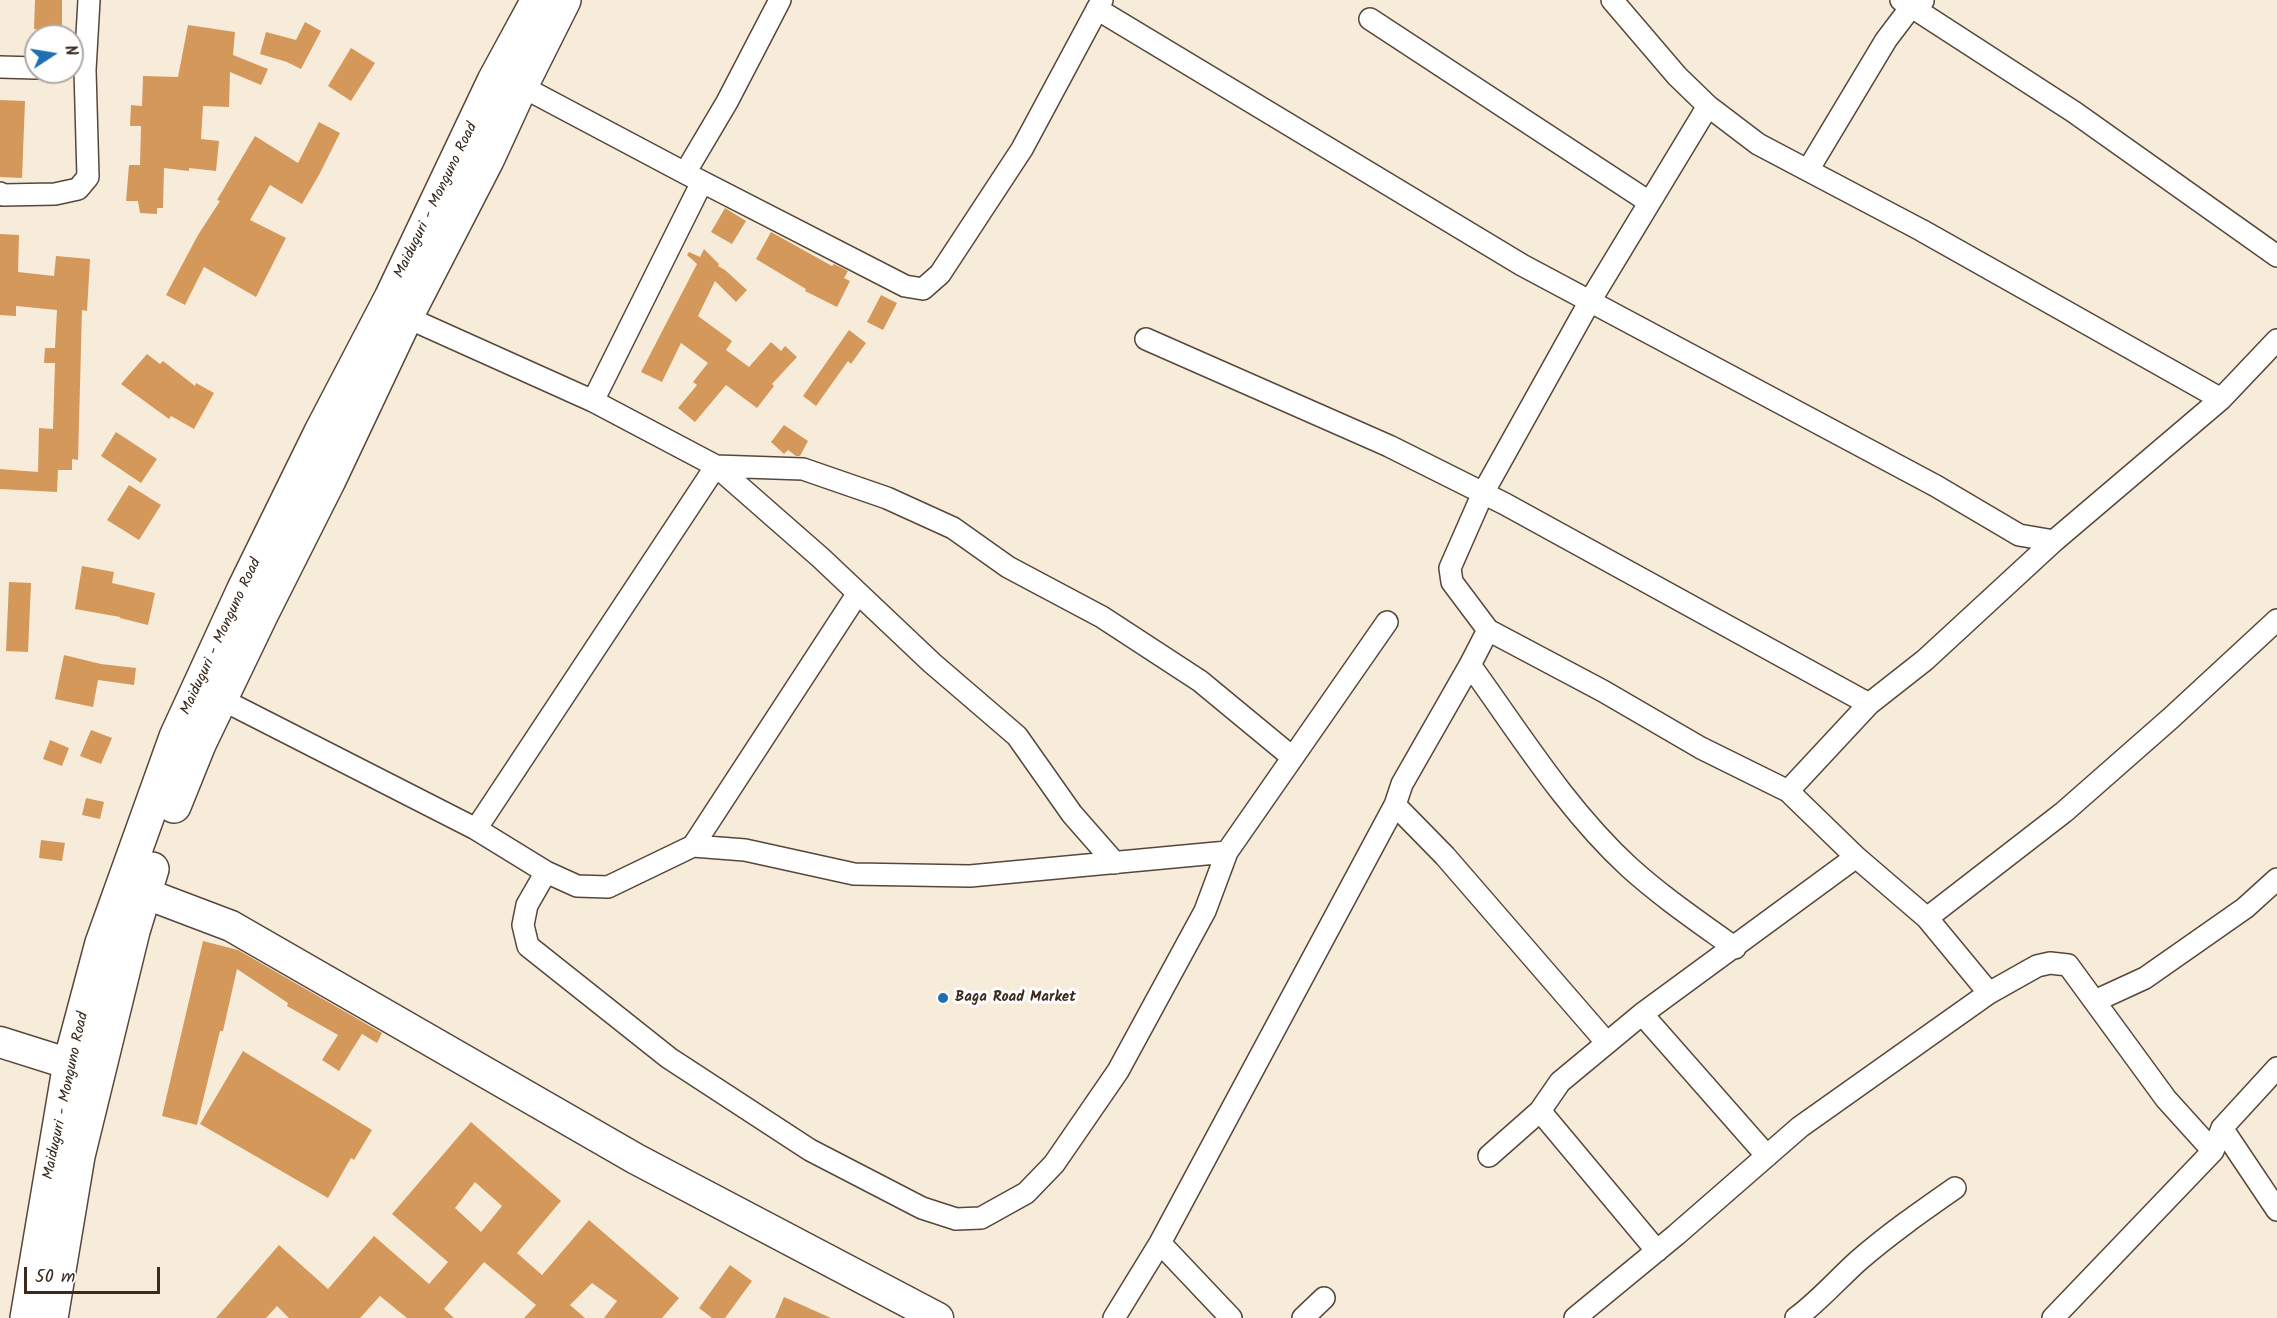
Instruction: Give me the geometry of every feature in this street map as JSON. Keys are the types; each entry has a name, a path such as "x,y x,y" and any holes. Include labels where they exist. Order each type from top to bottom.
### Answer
{"main road":[{"name":"Maiduguri - Monguno Road","path":"51,1318 78,1156 84,1068 102,943 176,737 316,442 390,297 494,81 538,0"},
{"name":"Maiduguri - Monguno Road","path":"27,1318 56,1137 84,1068 173,809 199,744 329,480 406,317 487,160 564,0"}],"street":[{"path":"84,35 89,0"},
{"path":"593,401 727,102 780,0"},
{"path":"1612,0 1677,76 1708,106 1758,144 1921,230 2221,399"},
{"path":"1808,170 1886,40 1912,2 2074,112 2277,256"},
{"path":"521,86 905,286 922,289 940,274 1022,149 1099,5 1522,265 1936,486 2019,535 2054,541"},
{"path":"1370,19 1649,202"},
{"path":"0,67 24,68"},
{"path":"0,193 3,195 55,194 78,189 88,177 80,84"},
{"path":"1708,106 1590,301 1483,493 1450,568 1452,582 1488,630 1603,691 1701,748 1788,791 1856,856 1927,918 1989,993"},
{"path":"406,317 593,401 717,466 932,663 1017,736 1072,814 1115,863"},
{"path":"1146,339 1389,446 1483,493 1869,704"},
{"path":"1788,791 1869,704 1925,660 2054,541 2221,399 2277,340"},
{"path":"717,466 803,470 887,498 953,528 1008,567 1102,617 1200,681 1292,757"},
{"path":"476,829 717,466"},
{"path":"693,846 858,593"},
{"path":"1927,918 2064,812 2171,718 2277,620"},
{"path":"546,872 527,905 523,926 528,946 669,1058 810,1150 922,1208 956,1219 981,1218 1026,1194 1054,1164 1118,1071 1205,911 1227,852 1388,622"},
{"path":"1114,1318 1160,1243 1395,806 1402,784 1488,630"},
{"path":"1470,665 1573,807 1621,858 1683,910 1735,948"},
{"path":"221,699 476,829 546,872 578,886 608,887 693,846 746,850 854,874 970,876 1227,852"},
{"path":"1395,806 1445,856 1607,1044"},
{"path":"1489,1156 1540,1111 1560,1082 1642,1014 1735,948 1856,856"},
{"path":"2095,1001 2145,978 2245,908 2277,879"},
{"path":"144,892 231,926 636,1159 938,1318"},
{"path":"1575,1318 1657,1251 1800,1127 1989,993 2037,966 2050,963 2068,965 2166,1099 2213,1150"},
{"path":"1642,1014 1767,1156"},
{"path":"0,1042 84,1068"},
{"path":"2053,1318 2213,1150 2222,1128 2277,1068"},
{"path":"1540,1111 1657,1251"},
{"path":"2222,1128 2277,1210"},
{"path":"1796,1318 1815,1304 1858,1262 1906,1222 1955,1188"},
{"path":"1160,1243 1231,1318"},
{"path":"1303,1318 1324,1298"}],"building":[{"path":"35,0 62,0 62,24 34,24"},
{"path":"305,22 321,31 301,69 260,54 266,32 296,40"},
{"path":"188,25 235,32 233,55 268,69 261,85 230,72 229,107 203,106 201,139 219,141 216,171 164,168 163,208 157,208 157,214 140,213 138,201 126,201 129,165 140,165 141,126 130,126 131,105 142,106 143,76 178,77"},
{"path":"351,48 375,63 351,101 328,86"},
{"path":"0,100 25,101 22,178 0,177"},
{"path":"319,122 340,133 302,204 270,185 250,220 286,238 256,297 204,267 185,305 166,295 198,235 220,201 217,200 255,136 298,163"},
{"path":"725,208 746,221 732,244 711,232"},
{"path":"771,232 832,266 834,264 848,271 844,278 850,281 837,307 805,291 806,289 756,259"},
{"path":"0,234 19,235 18,272 54,276 56,256 90,259 87,311 82,310 78,460 72,459 72,470 58,470 57,492 0,489 0,469 38,472 39,428 53,429 55,363 44,363 45,348 55,348 57,310 16,306 16,316 0,315"},
{"path":"704,249 719,264 718,266 747,290 736,302 715,281 698,316 732,341 726,350 749,367 771,342 781,351 785,346 797,357 772,384 774,386 757,408 726,385 695,422 678,408 697,385 693,382 708,363 681,343 662,382 641,372 697,264 687,255 689,252 700,257"},
{"path":"881,295 897,303 883,330 867,322"},
{"path":"849,330 866,343 851,364 848,361 816,406 803,396"},
{"path":"147,354 160,364 163,361 195,386 196,383 214,393 194,429 171,416 169,419 121,384"},
{"path":"784,425 808,441 800,456 788,450 784,454 771,442"},
{"path":"116,432 157,459 141,483 101,456"},
{"path":"129,485 161,505 139,540 107,520"},
{"path":"82,566 114,572 112,583 155,593 148,625 120,617 75,609"},
{"path":"9,582 31,583 28,652 6,651"},
{"path":"64,655 101,664 136,668 134,685 98,680 93,707 55,699"},
{"path":"91,730 112,738 101,764 80,756"},
{"path":"50,740 69,748 62,766 43,759"},
{"path":"86,798 104,802 100,819 82,815"},
{"path":"41,840 65,843 62,861 39,858"},
{"path":"203,941 238,950 382,1033 377,1043 362,1034 339,1071 322,1060 338,1035 287,1006 288,1003 237,969 223,1031 220,1031 197,1125 162,1116"},
{"path":"243,1051 372,1130 354,1160 351,1158 328,1198 200,1124"},
{"path":"471,1122 561,1201 517,1253 542,1275 589,1220 679,1298 662,1318 604,1318 617,1301 592,1283 570,1305 585,1318 524,1318 536,1305 484,1262 444,1309 454,1318 407,1318 380,1296 360,1318 289,1318 277,1306 266,1318 216,1318 279,1245 328,1289 374,1236 429,1284 448,1262 392,1214","holes":["475,1182 502,1206 481,1232 455,1208"]},
{"path":"730,1265 752,1281 725,1318 712,1318 699,1308"},
{"path":"784,1297 831,1318 775,1318"}],"place":[{"name":"Baga Road Market","path":"943,998"}]}
